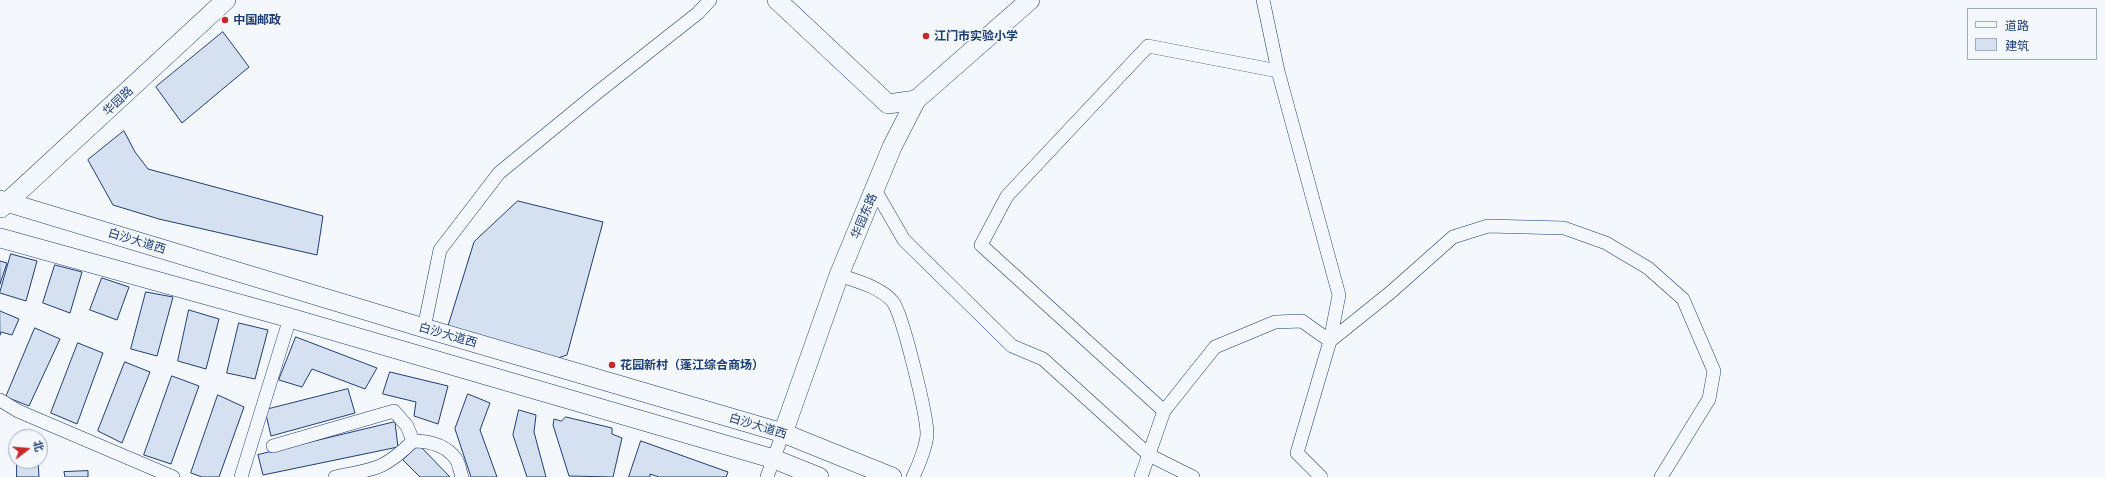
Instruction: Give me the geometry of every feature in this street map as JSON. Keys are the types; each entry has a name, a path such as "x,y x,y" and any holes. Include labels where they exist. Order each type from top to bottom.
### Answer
{"main road":[{"name":"华园路","path":"2,204 226,0"},
{"path":"777,0 888,104 916,100"},
{"name":"华园东路","path":"783,433 839,275 892,148 916,100 1030,0"},
{"name":"白沙大道西","path":"2,204 783,433 892,477"},
{"path":"0,238 290,318 774,459 818,477"}],"street":[{"path":"424,328 440,250 498,173 698,14 710,0"},
{"path":"1264,0 1278,71 1339,295 1330,341 1297,453 1320,477"},
{"path":"1164,411 981,245 1007,196 1148,46 1278,71"},
{"path":"875,190 904,240 1012,346 1043,359 1149,455 1193,477"},
{"path":"1330,341 1391,292 1453,237 1488,226 1564,228 1606,243 1648,268 1683,299 1714,371 1709,399 1661,477"},
{"path":"839,275 883,293 893,302 900,316 922,405 927,435 913,477"},
{"path":"241,477 290,318"},
{"path":"1141,477 1164,411 1215,347 1275,322 1302,321 1330,341"},
{"path":"0,400 18,411 173,477"},
{"path":"273,446 394,411 407,426 413,441"},
{"name":"华园东路","path":"767,477 783,433"},
{"path":"335,477 380,468 396,458 413,441 427,441 441,446 456,459 462,477"}],"building":[{"path":"223,32 249,67 182,123 156,87"},
{"path":"124,131 135,152 148,169 323,216 317,255 159,219 113,205 88,160"},
{"path":"518,201 603,222 567,355 549,361 541,358 540,352 447,329 474,242"},
{"path":"11,254 37,261 26,301 0,293"},
{"path":"0,261 7,263 0,284"},
{"path":"55,265 82,272 70,313 43,303"},
{"path":"102,278 129,287 117,320 90,310"},
{"path":"146,292 173,297 157,356 131,349"},
{"path":"189,310 219,319 206,369 178,361"},
{"path":"0,311 19,319 12,335 1,332 0,335"},
{"path":"239,323 268,330 255,379 227,373"},
{"path":"35,328 60,339 29,406 6,397"},
{"path":"296,337 377,368 365,389 312,369 302,387 279,380"},
{"path":"78,343 103,353 77,424 51,413"},
{"path":"125,362 150,372 122,443 98,431"},
{"path":"390,372 448,386 438,424 414,416 416,402 383,394"},
{"path":"172,376 199,386 171,464 144,455"},
{"path":"348,389 355,413 271,436 265,410"},
{"path":"468,394 490,403 480,430 497,477 471,477 455,429"},
{"path":"218,395 244,407 219,477 202,477 191,473"},
{"path":"519,410 536,415 534,432 546,477 527,477 513,435"},
{"path":"566,417 612,428 612,434 622,438 613,477 569,476 553,425 554,419 561,421"},
{"path":"395,422 398,447 263,475 258,455"},
{"path":"641,441 728,472 726,477 659,477 650,474 650,477 629,477"},
{"path":"419,445 450,477 420,477 403,460"},
{"path":"17,469 38,469 39,477 17,477"},
{"path":"88,471 88,477 65,477 64,472"}],"place":[{"name":"中国邮政","path":"225,20"},
{"name":"江门市实验小学","path":"926,36"},
{"name":"花园新村（蓬江综合商场）","path":"612,365"}]}
